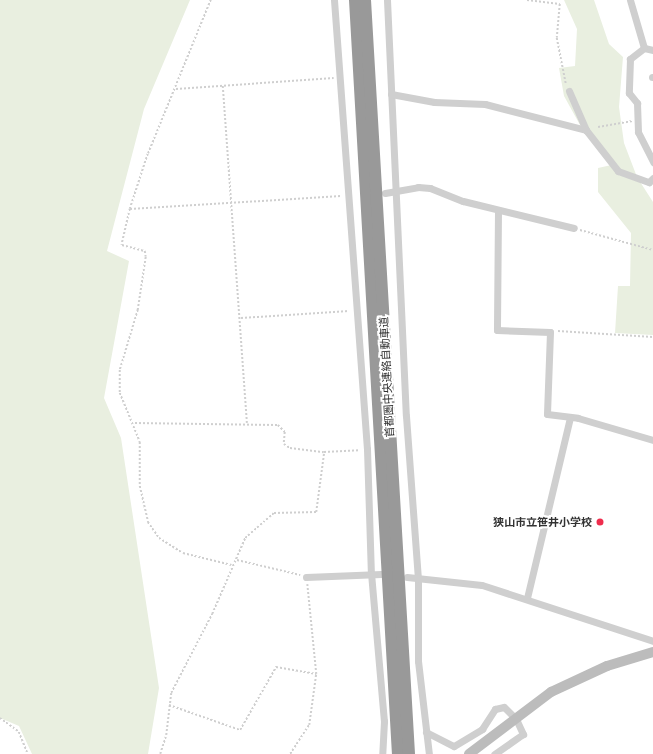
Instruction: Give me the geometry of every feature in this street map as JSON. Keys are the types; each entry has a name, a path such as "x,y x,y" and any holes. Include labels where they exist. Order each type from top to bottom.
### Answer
{"highway":[{"name":"首都圏中央連絡自動車道","path":"355,0 398,754"},
{"name":"首都圏中央連絡自動車道","path":"365,0 402,666 409,754"},
{"path":"402,666 417,754"}],"street":[{"path":"334,0 367,449 371,573 384,721 382,754"},
{"path":"387,0 406,416 418,578 417,648 429,754"},
{"path":"630,0 644,48"},
{"path":"653,50 644,48 630,58 629,93 637,103 638,132 653,162"},
{"path":"569,91 586,130 618,171 652,182"},
{"path":"391,94 434,102 485,104 586,130"},
{"path":"385,193 396,190 430,188 498,211 574,228"},
{"path":"498,211 497,330 550,332 547,414 570,417 653,440"},
{"path":"527,598 570,417"},
{"path":"306,577 371,573 381,574"},
{"path":"407,577 482,585 527,598 653,641"},
{"path":"469,754 551,692 584,676 653,652"},
{"path":"426,732 454,746 482,729 495,709 504,708 516,719 522,728 521,739 494,754"}],"path":[{"path":"211,0 176,89 148,154 130,209 122,245 145,251 146,257 138,310 120,370 120,393 134,423 140,442 140,486 148,522 158,538 183,553 232,565"},
{"path":"527,0 560,4 557,38 569,91"},
{"path":"176,89 339,78"},
{"path":"223,86 241,318 247,423"},
{"path":"598,128 637,120"},
{"path":"130,209 232,204 349,195"},
{"path":"574,228 653,250"},
{"path":"241,318 357,310"},
{"path":"550,332 578,330 653,337"},
{"path":"134,423 247,423 278,425 285,432 286,446 324,452 367,449"},
{"path":"160,754 166,735 169,705 232,565 237,560 249,533 274,513 316,512 324,452"},
{"path":"237,560 306,577 316,674 309,725 290,754"},
{"path":"169,705 240,730 276,667 316,674"},
{"path":"0,718 19,732 28,754"}],"green space":[{"path":"0,0 190,0 144,109 107,251 129,261 104,398 121,438 159,688 148,754 32,754 19,726 0,718"},
{"path":"564,0 594,0 609,44 623,57 619,107 624,143 637,177 653,202 653,335 615,333 618,286 630,286 631,233 598,192 598,168 616,164 585,134 564,96 559,68 575,66 577,29"}],"place":[{"name":"狭山市立笹井小学校","path":"600,522"}]}
